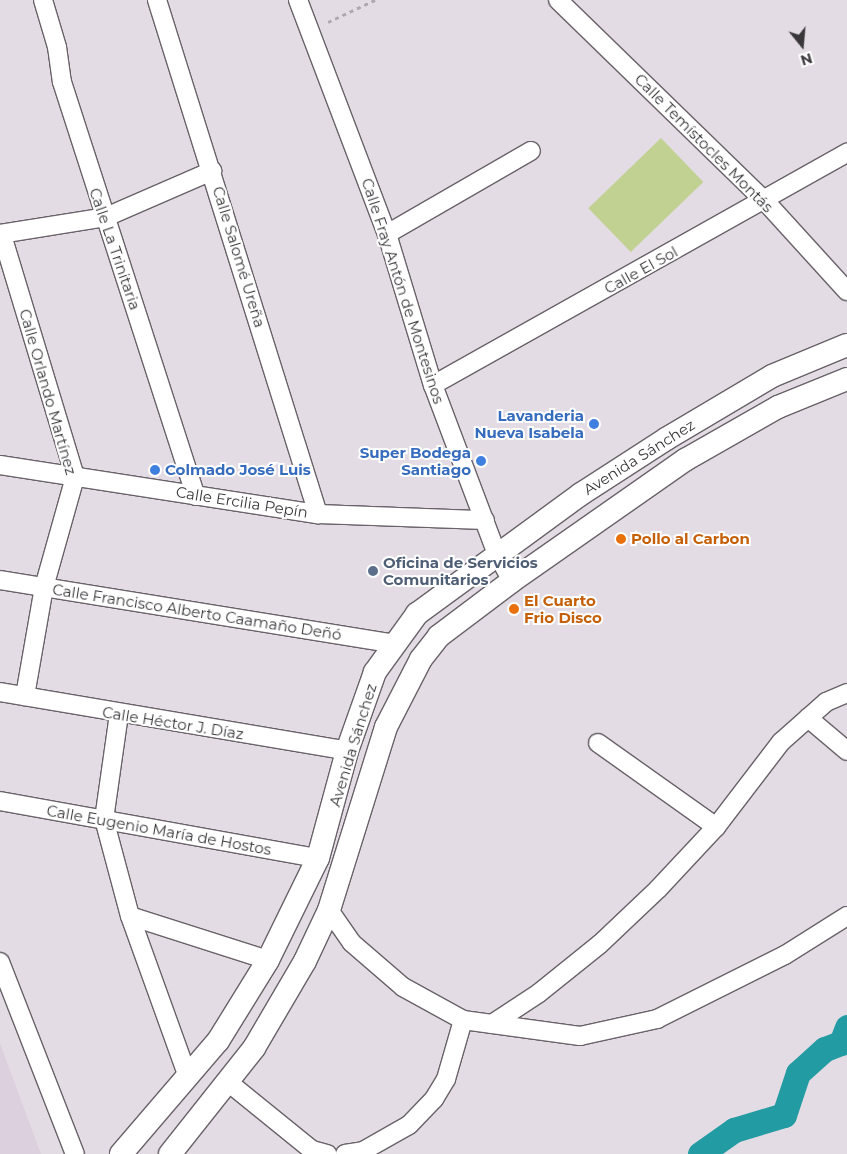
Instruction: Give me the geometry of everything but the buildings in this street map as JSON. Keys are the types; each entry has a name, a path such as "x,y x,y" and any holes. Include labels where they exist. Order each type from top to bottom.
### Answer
{"street":[{"name":"Calle La Trinitaria","path":"43,0 57,47 62,82 196,496"},
{"name":"Calle Salomé Ureña","path":"157,0 318,514"},
{"name":"Calle Fray Antón de Montesinos","path":"298,0 387,234 433,385 486,520 496,554 512,580"},
{"name":"Calle Temístocles Montás","path":"558,0 765,201 847,291"},
{"path":"387,234 531,151"},
{"name":"Calle El Sol","path":"433,385 765,201 847,153"},
{"path":"1,234 106,217 212,171"},
{"name":"Calle Orlando Martínez","path":"1,234 74,477 44,587 25,696"},
{"name":"Avenida Sánchez","path":"121,1154 218,1041 268,960 318,858 347,751 375,672 418,614 496,554 666,439 772,376 847,345"},
{"name":"Avenida Sánchez","path":"170,1154 228,1082 276,1014 329,910 386,727 400,696 421,659 439,636 512,580 685,460 778,407 847,379"},
{"name":"Calle Ercilia Pepín","path":"0,465 318,514 486,520"},
{"name":"Calle Francisco Alberto Caamaño Deñó","path":"0,580 394,644"},
{"name":"Calle Héctor J. Díaz","path":"0,692 119,714 347,751"},
{"path":"492,1024 539,993 600,944 658,889 716,827 781,742 826,702 847,693"},
{"path":"119,714 104,819 130,916 188,1077"},
{"path":"808,718 847,751"},
{"path":"598,743 716,827"},
{"name":"Calle Eugenio María de Hostos","path":"0,802 318,858"},
{"path":"329,910 352,943 403,987 463,1020 580,1036 657,1019 785,955 847,916"},
{"path":"130,916 268,960"},
{"path":"0,962 75,1154"},
{"path":"345,1154 364,1150 409,1125 434,1099 446,1079 463,1020"},
{"path":"228,1082 312,1150 327,1154"}],"path":[{"path":"310,30 375,0"}],"shaded area":[{"path":"0,1043 41,1154 0,1154"}],"green space":[{"path":"661,138 703,182 631,252 588,208"}],"waterway":[{"path":"700,1154 734,1130 784,1115 798,1073 825,1049 841,1043 847,1027"}],"place":[{"name":"Lavanderia Nueva Isabela","path":"594,424"},
{"name":"Super Bodega Santiago","path":"481,461"},
{"name":"Colmado José Luis","path":"155,470"},
{"name":"Pollo al Carbon","path":"621,539"},
{"name":"Oficina de Servicios Comunitarios","path":"373,571"},
{"name":"El Cuarto Frio Disco","path":"514,609"}]}
